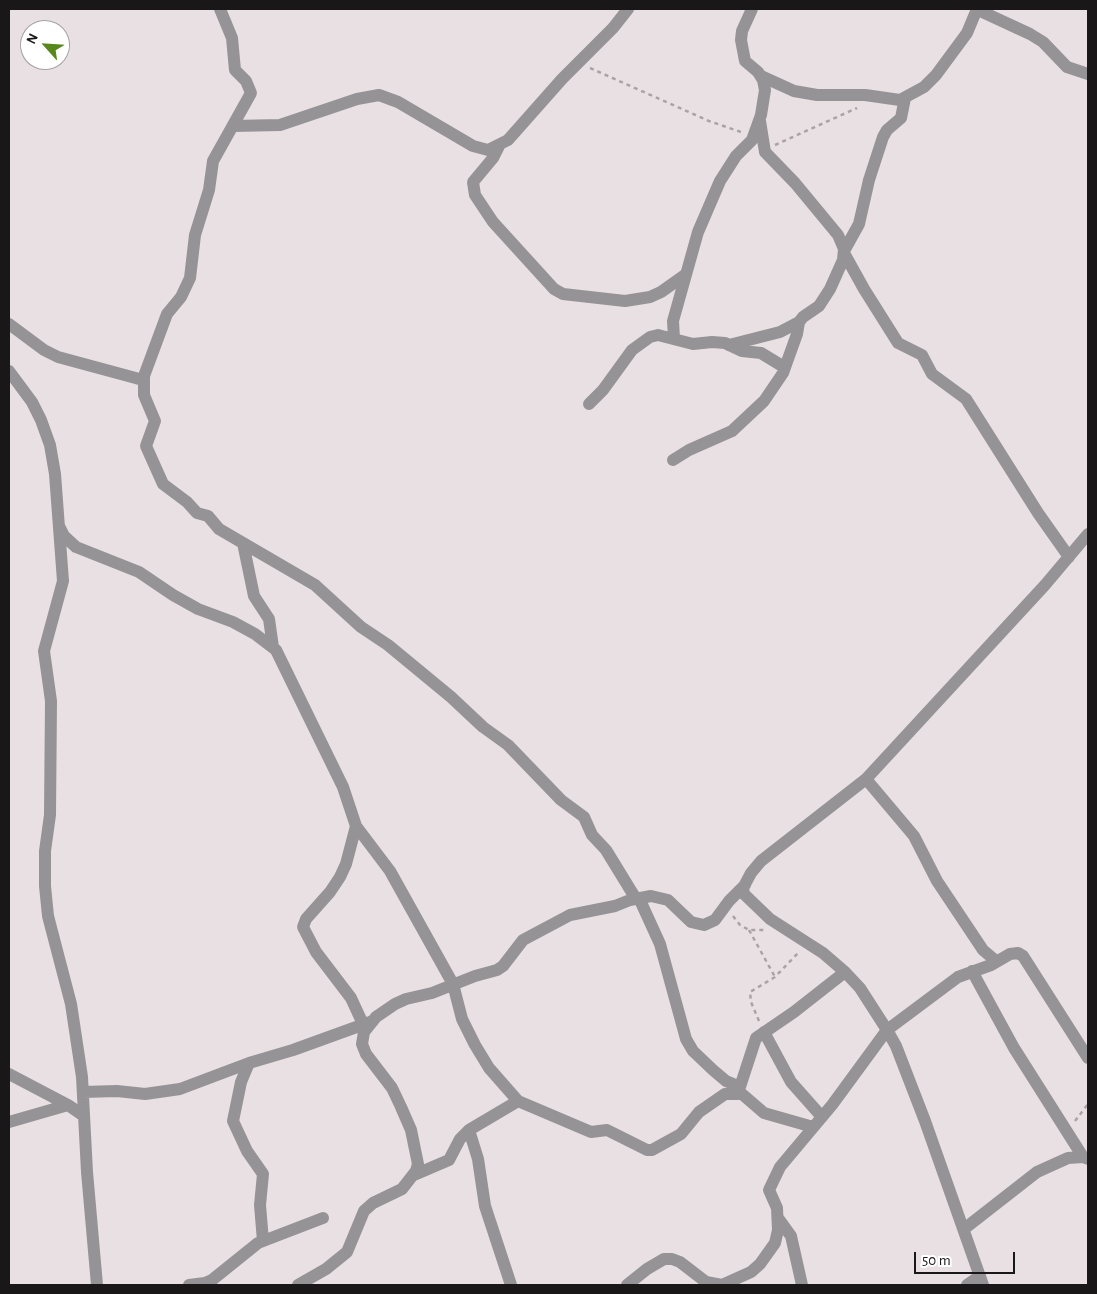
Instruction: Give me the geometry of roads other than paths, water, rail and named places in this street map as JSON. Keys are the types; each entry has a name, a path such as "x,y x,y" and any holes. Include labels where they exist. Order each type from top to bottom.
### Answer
{"street":[{"path":"220,9 232,38 235,70 246,82 251,93 213,161 209,190 196,235 190,278 184,292 166,314 143,380 144,395 155,421 146,446 163,484 187,502 197,513 208,516 218,528 315,584 361,627 388,645 451,697 483,727 508,745 561,800 584,818 592,835 606,850 638,898 660,944 686,1038 693,1051 764,1113 813,1128"},
{"path":"234,126 280,125 357,99 379,95 398,102 473,146 488,150 508,140 556,84 614,28 628,9"},
{"path":"752,9 742,31 745,61 761,76 794,91 816,95 900,100 905,98 924,87 951,56 967,32 976,9 1030,34 1043,42 1067,67 1088,74"},
{"path":"674,338 673,321 698,232 720,181 736,156 755,134 760,121 765,90 761,76"},
{"path":"673,460 689,450 732,431 764,401 780,379 797,334 799,322 802,317 819,306 830,289 844,252 859,224 869,180 883,137 886,130 901,118 905,98"},
{"path":"760,121 764,149 838,235 844,252 870,300 898,343 922,355 932,374 966,399 1038,513 1069,557"},
{"path":"499,146 493,158 473,182 475,196 493,222 554,289 563,294 624,301 650,297 661,292 685,275"},
{"path":"730,345 774,334 799,322"},
{"path":"9,324 31,342 58,357 143,380"},
{"path":"589,404 603,390 625,358 639,344 658,335 693,344 718,342 730,345 742,351 761,353 784,367"},
{"path":"9,371 32,402 45,430 55,474 63,581 44,651 52,701 50,815 45,851 45,886 48,916 71,1004 83,1092 97,1285"},
{"path":"59,526 64,536 76,547 139,572 198,609 233,622 273,647"},
{"path":"83,1092 117,1090 145,1094 180,1089 248,1063 292,1050 368,1022 394,1004 432,994 453,984 497,970 503,966 523,940 570,915 616,906 638,898 651,896 663,897 691,922 699,925 710,924 744,885 751,872 761,861 866,779 1088,534"},
{"path":"243,543 254,596 269,618 273,647 343,787 356,826 390,871 453,984 462,1019 474,1045 495,1075 518,1101 591,1132 607,1130 649,1150 681,1134 699,1112 715,1100 724,1094 739,1090"},
{"path":"866,779 914,836 937,882 983,950 996,961"},
{"path":"356,826 346,864 340,876 330,892 306,919 303,927 316,952 368,1022"},
{"path":"744,885 744,894 778,925 823,953 846,972 860,988 896,1046 925,1121 981,1280 967,1285"},
{"path":"983,950 975,970 1014,1048 1086,1158"},
{"path":"628,1285 647,1269 664,1259 680,1262 706,1282 722,1285 751,1272 770,1252 775,1243 778,1218 777,1208 770,1194 772,1180 780,1167 822,1117 887,1030 958,977 1010,954 1018,953 1023,956 1088,1058"},
{"path":"739,1090 753,1043 764,1032 794,1012 846,972"},
{"path":"298,1285 338,1260 352,1244 362,1216 368,1207 394,1194 414,1174 418,1164 411,1130 392,1088 366,1054 362,1044 368,1022"},
{"path":"764,1032 791,1082 822,1117"},
{"path":"248,1063 233,1110 233,1122 247,1151 263,1174 260,1204 263,1241"},
{"path":"9,1074 68,1105 84,1116"},
{"path":"414,1174 449,1160 460,1139 469,1130 518,1101"},
{"path":"9,1122 68,1105"},
{"path":"469,1130 478,1159 485,1206 511,1285"},
{"path":"964,1229 1037,1172 1068,1158 1086,1158"},
{"path":"189,1285 221,1280 263,1241 323,1218"},
{"path":"778,1218 790,1236 802,1285"}]}
